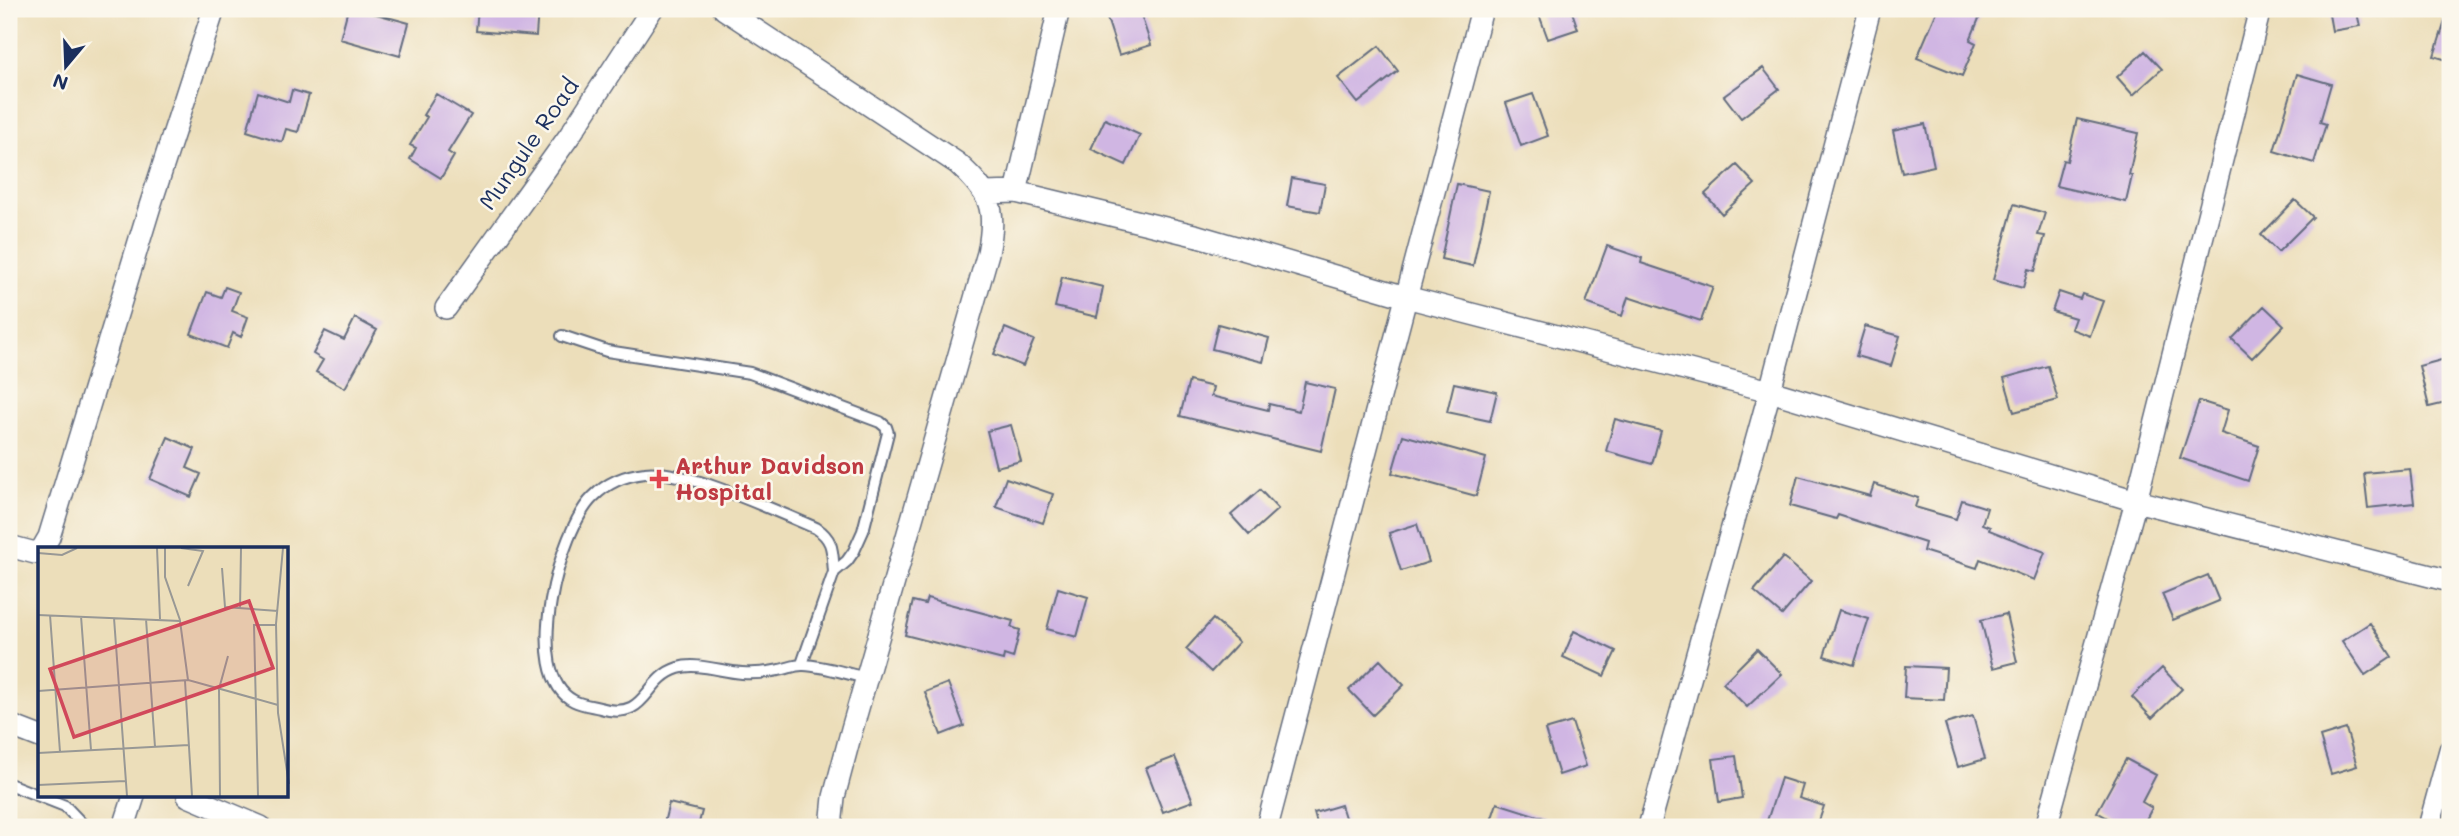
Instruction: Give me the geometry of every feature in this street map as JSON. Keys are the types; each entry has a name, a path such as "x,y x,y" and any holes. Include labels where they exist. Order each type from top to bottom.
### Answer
{"street":[{"path":"42,547 49,537 150,206 214,9"},
{"name":"Mungule Road","path":"446,308 570,135 652,9"},
{"path":"724,9 957,163 985,193 993,214 993,231 988,253 834,797 831,827"},
{"path":"1016,192 1059,9"},
{"path":"1267,827 1482,9"},
{"path":"1649,827 1770,391 1870,9"},
{"path":"2046,827 2136,501 2260,9"},
{"path":"985,193 1016,192 1198,236 1406,297 1770,391 2136,501 2450,581"},
{"path":"9,546 35,553 38,551"},
{"path":"9,725 38,736"},
{"path":"2429,827 2450,750"},
{"path":"124,827 133,798"},
{"path":"193,798 261,827"}],"lane":[{"path":"562,336 607,351 750,373 880,422 886,427 888,433 863,531 847,561 834,572"},
{"path":"802,664 834,572 827,535 816,528 699,482 670,474 649,472 629,475 611,483 593,496 581,512 554,581 548,613 550,666 561,689 575,701 615,713 625,712 678,668 760,673 802,664 867,678"},
{"path":"9,784 38,795"},
{"path":"45,798 65,806 85,827"}],"building":[{"path":"348,9 358,9 409,23 400,56 340,39"},
{"path":"478,9 538,9 536,36 476,31"},
{"path":"1104,9 1139,9 1151,45 1119,55"},
{"path":"1537,9 1571,9 1578,29 1548,39"},
{"path":"1938,9 1983,9 1970,40 1976,43 1962,76 1917,58"},
{"path":"2328,9 2356,9 2360,26 2332,31"},
{"path":"2447,15 2450,15 2450,61 2434,56"},
{"path":"1379,46 1398,71 1358,103 1338,78"},
{"path":"2145,51 2162,69 2133,95 2117,77"},
{"path":"1763,68 1779,89 1741,118 1724,96"},
{"path":"2297,74 2331,84 2320,122 2326,124 2314,163 2274,151"},
{"path":"292,90 309,95 298,132 286,129 282,142 247,131 258,92 289,102"},
{"path":"436,94 471,115 448,152 454,156 441,178 410,159 416,148 410,145 427,117 423,115"},
{"path":"1533,94 1548,136 1521,146 1506,103"},
{"path":"1105,119 1140,135 1126,165 1091,149"},
{"path":"2077,119 2138,133 2126,202 2056,186 2063,160 2067,161"},
{"path":"1925,124 1934,166 1902,173 1893,131"},
{"path":"1737,165 1755,184 1722,214 1705,194"},
{"path":"1292,178 1325,184 1320,212 1287,206"},
{"path":"1457,184 1489,191 1473,266 1441,259"},
{"path":"2295,200 2313,217 2278,252 2261,235"},
{"path":"2014,204 2045,213 2038,235 2045,236 2035,271 2028,269 2023,288 1993,280"},
{"path":"1607,246 1642,258 1641,263 1713,287 1701,321 1628,297 1622,316 1586,303"},
{"path":"1062,277 1103,287 1097,317 1055,307"},
{"path":"225,287 239,292 232,311 248,317 241,337 233,333 227,348 191,334 207,292 221,297"},
{"path":"2059,292 2080,299 2082,294 2103,301 2090,336 2071,329 2075,318 2052,311"},
{"path":"2264,306 2284,325 2252,358 2232,339"},
{"path":"355,318 377,330 345,388 316,372 323,360 313,354 325,331 344,340"},
{"path":"1218,324 1269,338 1263,362 1212,349"},
{"path":"1865,326 1900,336 1891,366 1856,356"},
{"path":"1005,328 1034,340 1023,366 994,354"},
{"path":"2445,359 2450,377 2450,402 2429,407 2419,366"},
{"path":"2048,366 2058,400 2014,412 2004,378"},
{"path":"1189,381 1213,387 1211,396 1268,410 1269,404 1299,411 1305,382 1335,389 1321,451 1180,416"},
{"path":"1454,383 1497,392 1490,421 1447,412"},
{"path":"2199,401 2228,410 2221,433 2259,446 2248,481 2180,458"},
{"path":"1615,419 1661,431 1652,464 1606,451"},
{"path":"1011,425 1021,461 996,467 987,431"},
{"path":"1403,435 1486,458 1476,496 1392,473"},
{"path":"168,437 195,449 187,468 201,474 191,497 150,479"},
{"path":"2410,469 2414,503 2368,508 2364,473"},
{"path":"1798,476 1870,496 1874,484 1918,498 1915,507 1956,519 1962,500 1987,508 1982,524 1990,527 1989,530 2045,552 2034,580 1980,559 1977,568 1923,551 1925,543 1838,515 1836,519 1790,506"},
{"path":"1006,478 1053,494 1043,523 996,507"},
{"path":"1260,490 1278,509 1249,535 1231,515"},
{"path":"1417,524 1429,562 1401,571 1389,533"},
{"path":"1783,557 1811,581 1782,615 1754,591"},
{"path":"2208,575 2219,601 2173,620 2162,594"},
{"path":"1058,588 1088,597 1077,637 1047,629"},
{"path":"927,598 1013,621 1011,627 1020,630 1013,658 1004,655 1003,660 905,635 913,601 925,604"},
{"path":"1839,610 1869,619 1854,665 1824,656"},
{"path":"2006,614 2017,662 1993,668 1981,620"},
{"path":"1213,619 1239,642 1211,672 1186,649"},
{"path":"2370,623 2392,657 2365,675 2342,641"},
{"path":"1574,631 1616,651 1604,676 1563,657"},
{"path":"1757,649 1782,674 1747,707 1723,683"},
{"path":"1380,660 1404,685 1373,715 1349,690"},
{"path":"1906,666 1946,668 1944,700 1904,698"},
{"path":"2162,668 2182,689 2152,718 2132,697"},
{"path":"948,683 964,726 941,735 925,692"},
{"path":"1973,716 1985,759 1958,767 1945,724"},
{"path":"1572,722 1586,766 1559,775 1545,730"},
{"path":"2346,729 2357,766 2331,774 2320,737"},
{"path":"1736,756 1742,798 1719,802 1713,759"},
{"path":"1175,757 1193,801 1163,812 1146,768"},
{"path":"2126,759 2156,775 2142,802 2152,808 2142,827 2124,827 2097,812"},
{"path":"1781,778 1803,785 1799,798 1824,806 1817,827 1765,827"},
{"path":"669,803 702,811 698,827 663,827"},
{"path":"1497,803 1563,824 1563,827 1489,827"},
{"path":"1341,805 1348,827 1318,827 1314,813"}],"place":[{"name":"Arthur Davidson Hospital","path":"659,479"}]}
